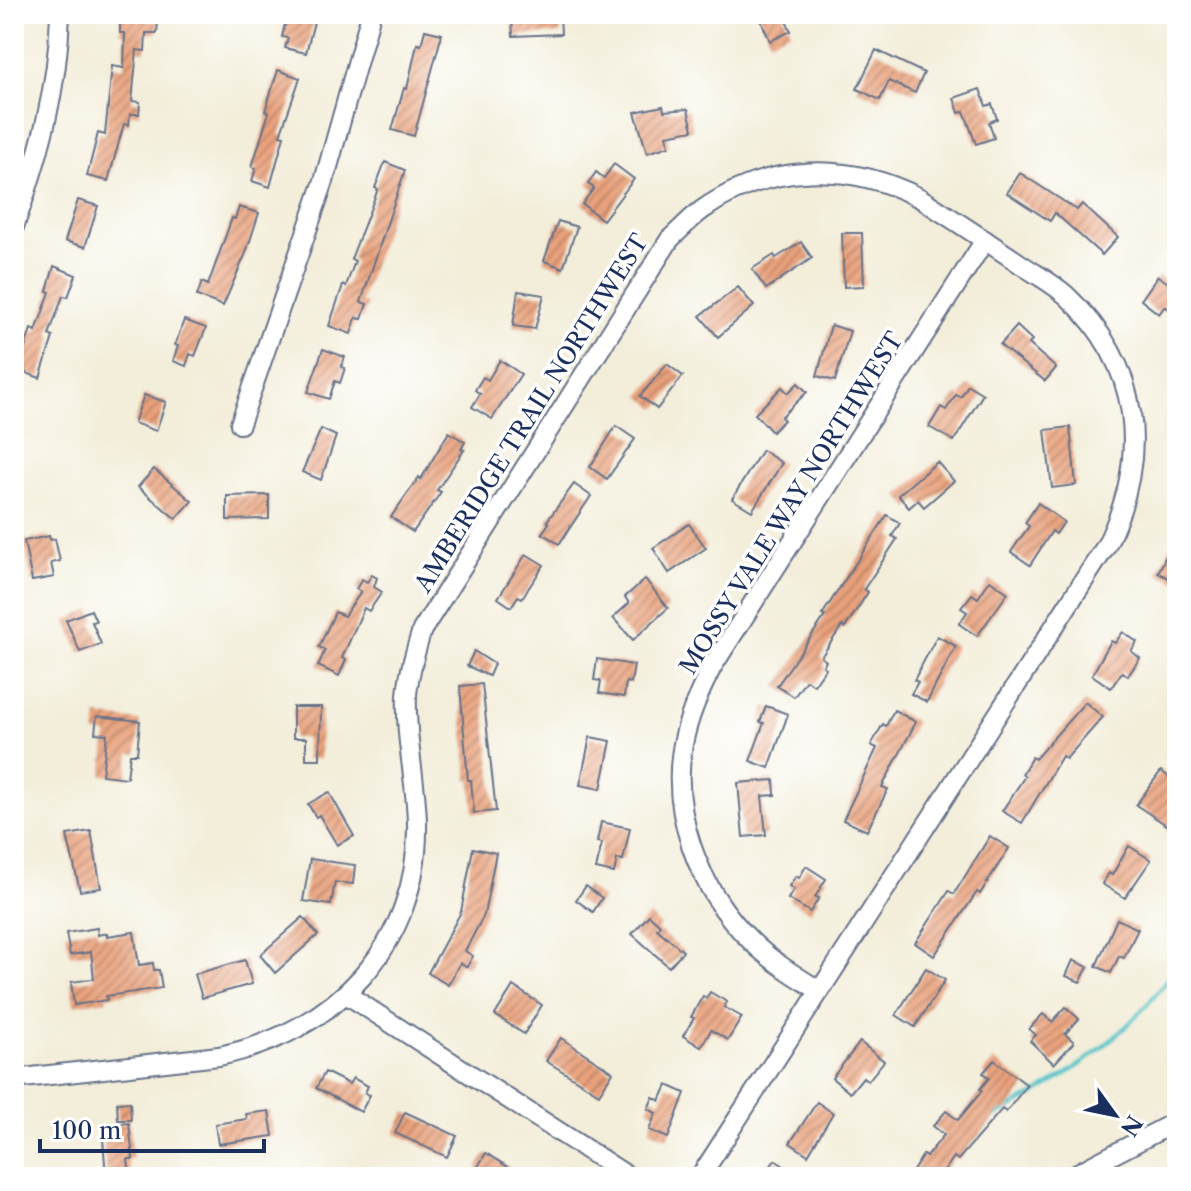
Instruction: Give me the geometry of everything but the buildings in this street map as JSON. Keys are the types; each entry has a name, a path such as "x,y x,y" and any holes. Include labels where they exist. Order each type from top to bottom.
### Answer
{"street":[{"path":"14,227 47,124 55,83 60,14"},
{"path":"240,424 324,181 371,14"},
{"name":"AMBERIDGE TRAIL NORTHWEST","path":"14,1079 219,1056 246,1050 301,1028 346,994 370,968 389,938 402,910 412,876 417,821 407,696 411,664 422,630 670,239 700,211 739,188 778,175 818,170 860,174 899,187 985,240 1064,293 1088,318 1106,343 1122,377 1131,414 1134,451 1129,485 1106,546 700,1177"},
{"name":"MOSSY VALE WAY NORTHWEST","path":"820,991 776,963 751,942 727,914 707,883 691,846 681,806 679,776 684,737 695,702 712,667 985,240"},
{"path":"346,994 629,1177"},
{"path":"1070,1177 1177,1121"}],"waterway":[{"path":"993,1117 1046,1088 1095,1054 1139,1014 1177,966"}]}
